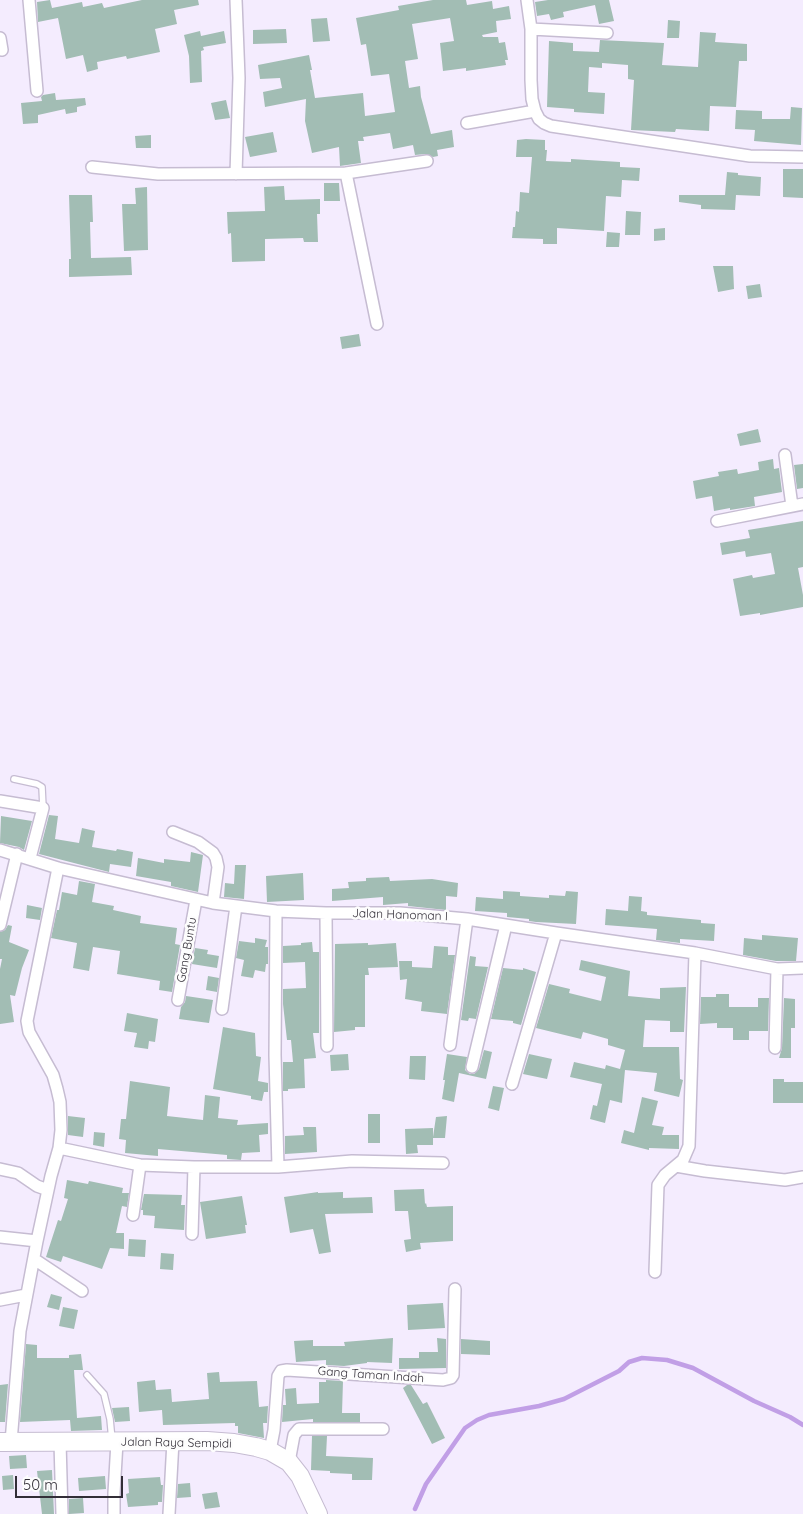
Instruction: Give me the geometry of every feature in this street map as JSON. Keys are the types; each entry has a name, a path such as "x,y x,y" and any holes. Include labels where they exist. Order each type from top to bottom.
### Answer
{"main road":[{"name":"Jalan Raya Sempidi","path":"6,1442 173,1441 234,1443 270,1451 288,1462 300,1476 318,1514"}],"street":[{"path":"29,0 37,91"},
{"path":"236,0 239,78 236,174"},
{"path":"527,0 531,29 531,80 535,111 539,119 551,126 750,156 803,158"},
{"path":"531,29 607,33"},
{"path":"0,38 2,50"},
{"path":"467,123 535,111"},
{"path":"92,167 158,174 346,173 427,161"},
{"path":"346,173 377,324"},
{"path":"717,521 798,505 785,455"},
{"path":"0,801 43,808 30,858"},
{"path":"173,832 198,842 216,858 218,867 213,903"},
{"name":"Jalan Hanoman I","path":"0,850 58,868 213,903 276,911 326,914 400,913 467,918 695,953 776,969 803,968"},
{"path":"0,924 16,854"},
{"path":"6,1442 26,1295 48,1190 59,1148 61,1116 57,1089 53,1075 29,1032 27,1020 58,868"},
{"name":"Gang Buntu","path":"178,1000 196,900"},
{"path":"222,1009 236,906"},
{"path":"276,911 275,1055 278,1167"},
{"path":"326,914 327,1046"},
{"path":"450,1045 467,918"},
{"path":"472,1068 506,925"},
{"path":"512,1084 556,933"},
{"path":"655,1272 658,1185 665,1175 682,1160 689,1146 695,953"},
{"path":"775,1048 776,969"},
{"path":"59,1148 140,1164 194,1167 278,1167 352,1161 443,1163"},
{"path":"133,1215 140,1164"},
{"path":"676,1166 785,1180 803,1177"},
{"path":"192,1234 194,1167"},
{"path":"0,1169 18,1173 37,1186 48,1190"},
{"path":"0,1237 37,1241"},
{"path":"34,1259 82,1291"},
{"name":"Gang Taman Indah","path":"270,1451 274,1430 278,1376 281,1371 443,1380 451,1378 453,1375 454,1289"},
{"path":"0,1300 26,1295"},
{"path":"288,1462 294,1435 299,1429 383,1429"},
{"path":"169,1514 173,1441"},
{"path":"60,1442 62,1514"},
{"path":"114,1442 114,1514"}],"lane":[{"path":"14,779 40,785 43,790 43,808"},
{"path":"87,1375 104,1394 114,1442"}],"building":[{"path":"50,0 52,8 82,2 83,7 102,3 104,8 142,0 198,0 199,5 174,10 177,24 155,29 160,52 127,59 126,56 97,62 98,69 87,72 83,55 66,59 58,18 38,22 37,2"},
{"path":"433,0 466,0 467,5 492,1 493,9 509,6 511,19 496,21 497,32 482,35 483,37 498,37 499,43 505,42 508,60 505,60 506,65 466,71 466,68 443,71 440,43 454,41 450,18 412,24 418,59 405,61 409,88 420,86 431,134 452,130 454,147 437,150 438,156 433,157 426,154 415,155 413,145 393,149 390,133 363,137 364,141 358,141 361,163 340,166 339,147 312,153 305,121 306,99 265,107 263,92 282,88 280,78 260,79 258,65 309,55 315,98 363,93 365,116 395,112 389,74 371,76 366,44 361,45 356,18 399,10 398,6"},
{"path":"548,0 609,0 614,21 599,24 595,5 563,12 564,17 551,20 549,14 537,16 535,2"},
{"path":"327,18 330,41 313,42 311,19"},
{"path":"668,20 680,21 679,38 667,38"},
{"path":"286,29 287,43 253,44 253,30"},
{"path":"200,31 201,36 224,31 226,43 203,47 204,50 201,51 202,82 190,83 189,56 184,35"},
{"path":"700,32 716,33 715,42 747,44 747,61 739,61 736,107 710,106 709,131 676,129 675,132 631,130 634,80 628,79 628,65 602,63 602,68 589,67 588,92 605,93 604,114 574,112 574,109 547,107 549,41 573,43 573,51 599,52 600,40 664,43 662,65 698,67"},
{"path":"55,93 56,100 85,98 86,105 77,107 77,112 66,114 65,109 38,115 38,123 23,124 21,103 42,101 41,97 43,95"},
{"path":"226,100 230,118 215,120 211,103"},
{"path":"791,107 802,108 801,145 754,141 755,130 735,129 736,110 762,111 762,119 790,119"},
{"path":"273,132 277,152 250,157 245,137"},
{"path":"151,135 151,148 136,148 135,136"},
{"path":"517,140 545,140 545,150 547,150 546,161 571,162 571,159 620,162 620,167 640,168 639,181 622,180 621,197 606,196 604,231 557,228 557,244 543,244 543,239 512,238 516,211 519,212 520,192 529,193 532,157 516,157"},
{"path":"783,169 803,169 803,198 783,197"},
{"path":"727,172 761,177 760,196 736,195 735,210 701,209 701,205 679,202 679,195 725,195"},
{"path":"324,183 339,183 340,201 324,201"},
{"path":"284,186 285,200 320,199 320,214 317,214 318,242 304,242 303,238 265,239 265,261 232,262 231,233 228,234 227,212 265,211 264,187"},
{"path":"147,187 148,250 124,251 122,204 136,204 135,188"},
{"path":"69,195 92,195 93,222 90,222 91,258 131,257 132,275 69,277 69,259 71,259"},
{"path":"626,211 641,212 640,235 625,235"},
{"path":"665,228 665,240 654,241 654,229"},
{"path":"607,232 620,233 619,247 606,247"},
{"path":"713,266 733,266 734,289 718,292"},
{"path":"760,284 762,297 748,299 746,286"},
{"path":"359,334 361,346 342,349 340,337"},
{"path":"758,429 761,442 740,446 737,434"},
{"path":"773,459 774,469 779,468 782,492 754,497 755,506 730,510 730,508 714,511 712,496 696,499 693,481 719,476 718,472 737,469 738,474 759,470 758,462"},
{"path":"803,464 803,488 797,489 794,465"},
{"path":"803,521 803,567 798,568 803,595 803,607 760,615 760,613 740,616 733,579 752,575 753,578 775,574 771,553 746,557 745,551 722,555 720,543 750,538 748,530"},
{"path":"49,815 58,816 55,839 79,843 82,828 95,831 92,847 133,852 131,867 110,864 109,872 39,854"},
{"path":"1,816 32,821 24,850 0,843"},
{"path":"191,852 203,855 198,892 171,886 171,882 136,876 138,858 164,863 164,859 190,862"},
{"path":"235,865 246,865 244,899 224,897 225,883 234,884"},
{"path":"303,873 304,900 267,902 266,876"},
{"path":"389,877 390,881 432,879 458,883 457,897 446,896 446,910 408,906 408,903 383,905 383,897 332,901 332,889 349,888 348,882 366,881 366,878"},
{"path":"79,881 95,884 92,902 114,906 113,910 141,916 140,923 177,928 175,944 180,945 172,992 159,990 160,981 117,974 120,951 93,947 89,971 73,968 77,943 51,938 62,892 77,895"},
{"path":"503,891 520,892 520,896 549,898 549,895 565,896 566,891 578,892 576,924 536,922 529,921 529,919 507,917 507,913 475,911 476,897 503,899"},
{"path":"629,896 642,897 641,911 647,912 647,915 701,920 701,923 715,924 714,941 680,939 680,943 656,940 657,929 605,925 606,909 628,911"},
{"path":"27,905 42,908 40,920 26,918"},
{"path":"8,925 12,926 9,942 29,950 15,996 10,995 14,1022 0,1024 0,969 2,959 0,959 0,932 5,930"},
{"path":"762,935 798,938 796,961 776,961 743,955 744,938 762,940"},
{"path":"255,938 267,940 265,947 268,947 268,964 266,964 265,972 255,970 253,978 241,976 244,960 236,958 239,941 255,943"},
{"path":"312,942 313,952 319,952 319,1033 313,1033 316,1058 304,1059 305,1088 283,1091 283,1062 293,1062 291,1040 287,1040 283,989 306,988 305,962 283,963 283,946"},
{"path":"368,943 368,945 396,943 398,967 368,968 369,975 365,975 365,1027 355,1027 355,1030 334,1032 335,944"},
{"path":"434,946 448,947 448,955 455,955 447,1014 421,1011 422,1002 405,999 407,979 400,980 399,961 412,961 412,967 432,968"},
{"path":"195,948 208,950 207,954 219,956 217,968 192,964"},
{"path":"470,956 476,957 475,966 488,967 476,1019 469,1018 468,1021 461,1020"},
{"path":"581,960 630,971 628,996 660,999 660,988 686,987 684,1032 670,1032 670,1021 645,1020 643,1047 679,1047 680,1079 683,1080 679,1097 654,1091 657,1073 625,1070 622,1103 610,1100 605,1123 590,1119 593,1105 597,1106 602,1084 570,1077 574,1062 605,1069 606,1065 620,1069 625,1050 608,1045 608,1039 583,1032 581,1039 536,1028 549,984 570,989 569,993 601,1001 606,977 579,970"},
{"path":"503,968 523,970 523,968 536,972 521,1025 513,1023 513,1021 491,1019"},
{"path":"208,976 219,978 217,992 206,990"},
{"path":"716,994 729,994 729,1007 758,1007 758,998 769,998 768,1031 749,1031 749,1040 733,1040 733,1028 717,1028 717,1023 700,1024 701,997 716,997"},
{"path":"186,996 213,1000 209,1023 179,1019 181,1007 185,1002"},
{"path":"784,998 795,999 795,1028 791,1028 791,1058 779,1058 782,1048"},
{"path":"127,1013 158,1019 155,1042 149,1041 148,1049 134,1047 137,1033 124,1031"},
{"path":"223,1027 255,1033 256,1056 261,1057 258,1081 268,1083 268,1092 264,1092 262,1101 251,1099 251,1096 213,1089"},
{"path":"484,1050 492,1052 486,1079 459,1073 454,1102 442,1099 447,1054 467,1057 465,1070 470,1074 474,1074 479,1069"},
{"path":"348,1054 349,1070 331,1071 330,1055"},
{"path":"529,1054 552,1059 547,1079 523,1074"},
{"path":"410,1056 426,1056 425,1080 409,1079"},
{"path":"773,1079 784,1079 784,1082 803,1082 803,1103 773,1103"},
{"path":"130,1081 170,1087 167,1116 203,1120 205,1095 220,1097 218,1118 238,1120 237,1125 268,1123 268,1134 259,1135 260,1152 242,1153 241,1160 227,1159 227,1155 158,1149 158,1156 125,1153 126,1140 119,1139 121,1119 126,1119"},
{"path":"493,1086 504,1088 499,1111 488,1108"},
{"path":"642,1097 658,1101 652,1125 664,1127 662,1135 679,1135 679,1149 649,1148 649,1150 621,1143 624,1130 634,1133"},
{"path":"368,1114 380,1114 380,1143 368,1143"},
{"path":"68,1116 85,1118 83,1137 68,1135"},
{"path":"447,1116 445,1138 433,1138 433,1145 417,1145 418,1153 406,1154 405,1129 433,1128 433,1137 436,1117"},
{"path":"303,1127 316,1127 317,1152 285,1154 285,1136 304,1135"},
{"path":"94,1132 105,1133 104,1147 93,1145"},
{"path":"67,1180 88,1184 89,1181 123,1188 122,1193 129,1193 127,1207 122,1206 116,1233 124,1233 124,1249 110,1248 102,1269 63,1256 61,1262 46,1257 58,1220 61,1221 68,1199 64,1198"},
{"path":"424,1189 427,1207 453,1206 453,1241 420,1243 421,1249 406,1252 404,1240 411,1239 408,1211 395,1211 394,1190"},
{"path":"318,1192 343,1192 343,1198 372,1197 373,1213 325,1214 331,1252 319,1254 313,1229 290,1233 284,1197"},
{"path":"144,1194 182,1195 181,1205 185,1205 184,1230 154,1228 155,1216 143,1215 143,1210 141,1210"},
{"path":"242,1196 247,1225 245,1225 246,1233 206,1239 200,1202"},
{"path":"129,1239 146,1240 145,1257 128,1256"},
{"path":"161,1253 174,1254 173,1270 160,1269"},
{"path":"51,1294 62,1297 59,1310 47,1307"},
{"path":"443,1303 445,1328 408,1330 407,1305"},
{"path":"63,1307 78,1310 74,1329 59,1326"},
{"path":"393,1338 392,1363 367,1362 344,1366 326,1365 326,1360 296,1362 294,1341 313,1340 313,1346 345,1346 344,1342"},
{"path":"437,1338 446,1339 446,1368 399,1369 399,1358 419,1358 419,1352 438,1352"},
{"path":"461,1339 490,1341 490,1355 461,1354"},
{"path":"26,1344 37,1345 37,1358 69,1358 69,1355 81,1354 83,1370 74,1370 77,1418 101,1416 102,1430 71,1431 70,1420 20,1422"},
{"path":"219,1372 220,1382 257,1381 259,1407 268,1406 267,1423 263,1423 264,1438 238,1433 238,1426 235,1426 235,1423 163,1425 162,1410 139,1412 137,1382 155,1380 156,1390 171,1389 172,1402 209,1399 207,1373"},
{"path":"326,1380 343,1381 342,1413 360,1413 360,1422 313,1422 313,1419 282,1422 283,1405 286,1405 285,1389 296,1388 297,1404 319,1403 319,1382 326,1382"},
{"path":"8,1384 5,1422 0,1422 0,1385"},
{"path":"411,1385 423,1404 427,1402 445,1438 432,1444 403,1388"},
{"path":"129,1407 130,1421 115,1422 112,1408"},
{"path":"312,1436 327,1436 326,1456 373,1458 372,1480 352,1480 352,1474 311,1470"},
{"path":"26,1455 27,1468 10,1469 9,1456"},
{"path":"52,1470 54,1514 42,1514 37,1471"},
{"path":"13,1475 14,1489 3,1490 2,1476"},
{"path":"105,1476 106,1489 79,1491 78,1478"},
{"path":"160,1477 161,1485 163,1485 162,1502 158,1502 158,1505 128,1507 126,1494 129,1493 128,1479"},
{"path":"190,1483 191,1497 177,1498 178,1484"},
{"path":"217,1492 220,1507 205,1509 202,1494"},
{"path":"83,1498 84,1513 69,1514 69,1499"}],"waterway":[{"path":"415,1509 426,1484 465,1428 477,1420 489,1415 539,1406 564,1399 619,1371 629,1362 642,1358 667,1360 693,1368 803,1425"}]}
